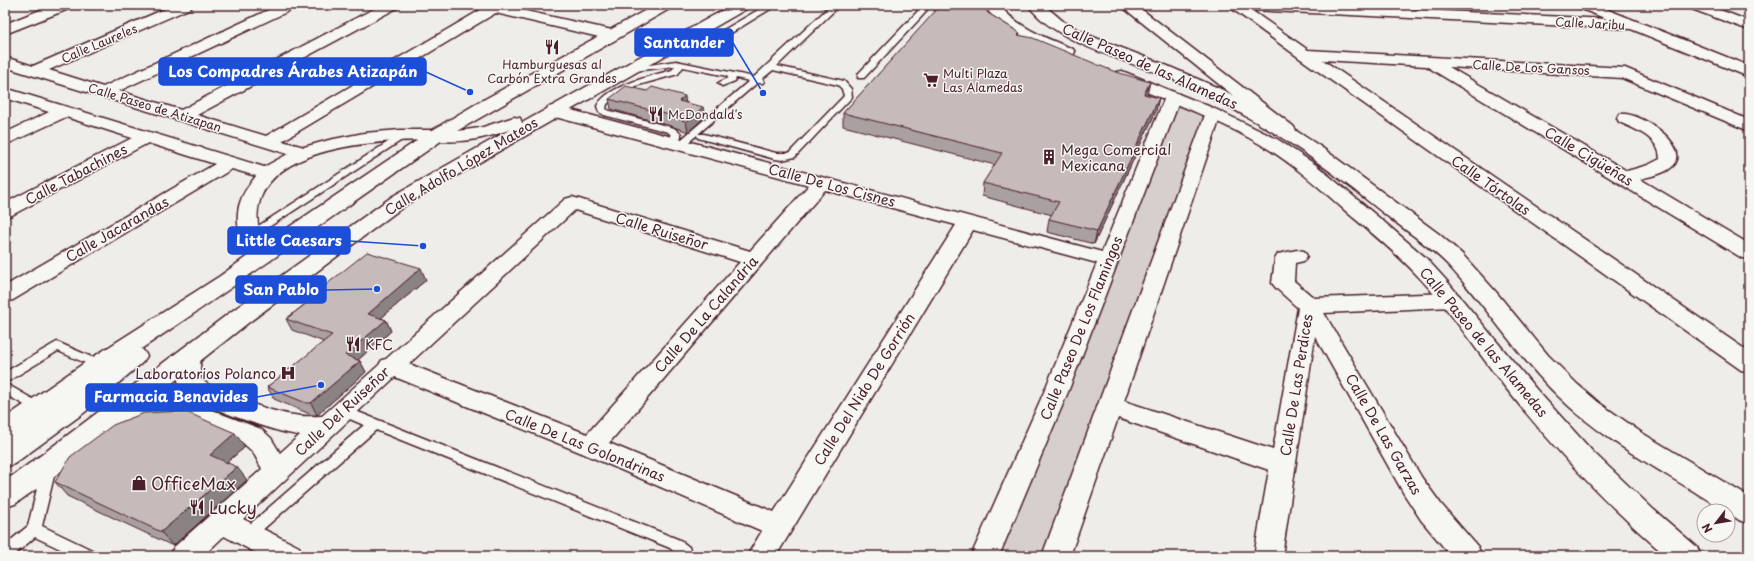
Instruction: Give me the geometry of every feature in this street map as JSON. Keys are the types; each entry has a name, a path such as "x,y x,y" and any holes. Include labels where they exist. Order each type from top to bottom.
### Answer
{"street":[{"path":"5,18 38,5"},
{"path":"5,29 66,5"},
{"name":"Calle Laureles","path":"34,71 186,5"},
{"path":"105,92 290,5"},
{"path":"183,116 392,5"},
{"path":"5,456 76,405 228,281 274,247 437,135 482,108 666,5"},
{"name":"Calle Paseo de las Alamedas","path":"991,5 1004,20 1022,32 1173,97 1258,136 1284,151 1309,169 1423,268 1451,300 1527,396 1608,486 1644,520 1687,556"},
{"name":"Calle Paseo de las Alamedas","path":"1036,5 1061,27 1076,35 1154,65 1187,80 1248,111 1312,149 1433,240 1459,263 1480,286 1536,358 1568,391 1604,421 1749,512"},
{"path":"1127,5 1312,149"},
{"name":"Calle Jaribu","path":"1234,5 1632,25"},
{"name":"Calle Tórtolas","path":"1234,5 1749,364"},
{"path":"1584,5 1749,72"},
{"path":"1694,5 1749,26"},
{"path":"268,142 490,6 612,35"},
{"name":"Calle Adolfo López Mateos","path":"11,491 50,464 190,355 400,200 627,70 674,45 747,11"},
{"name":"Calle De Los Gansos","path":"1303,54 1625,73 1749,126"},
{"name":"Calle Cigüeñas","path":"1428,61 1749,253"},
{"name":"Calle Paseo de Atizapan","path":"5,62 304,153"},
{"path":"1187,80 1204,73 1204,69 1199,62"},
{"path":"5,93 267,174"},
{"name":"Calle Paseo De Los Flamingos","path":"984,556 1056,392 1173,97"},
{"path":"274,247 254,241 248,228 247,210 254,192 267,174 283,163 304,153 342,141 364,137 406,134 437,135 455,138 471,136 490,131 577,98"},
{"path":"5,140 65,111"},
{"name":"Calle De Los Cisnes","path":"554,111 685,142 822,182 1109,260"},
{"path":"1056,556 1213,115"},
{"path":"1624,177 1661,166 1668,162 1669,156 1664,144 1652,131 1625,118"},
{"name":"Calle Tabachines","path":"5,211 146,137"},
{"name":"Calle Jacarandas","path":"5,294 229,163"},
{"name":"Calle De La Calandria","path":"591,446 753,259 822,182"},
{"name":"Calle Ruiseñor","path":"572,203 753,259"},
{"name":"Calle Del Ruiseñor","path":"184,556 390,366 572,203"},
{"name":"Calle Del Nido De Gorrión","path":"761,556 968,222"},
{"name":"Calle De Las Garzas","path":"1297,256 1286,259 1283,283 1310,306 1413,486 1431,512 1468,556"},
{"path":"5,432 99,365 228,281"},
{"name":"Calle De Las Perdices","path":"1268,556 1310,306 1451,300"},
{"path":"190,355 187,373 194,386 208,394 289,425 335,418"},
{"name":"Calle De Las Golondrinas","path":"390,366 591,446 779,526"},
{"path":"166,408 194,386"},
{"path":"1527,396 1568,391"},
{"path":"1110,406 1283,464"},
{"path":"98,427 131,416 166,408 190,411 252,436 262,445 276,471"},
{"path":"222,522 289,556"}],"lane":[{"path":"820,5 834,6"},
{"path":"861,76 921,12 923,9 922,5"},
{"path":"685,142 758,80 834,6"},
{"path":"747,11 768,8"},
{"path":"676,63 679,66 674,72 632,84 603,102 601,106 602,110 607,113 671,130 676,134 676,138 685,142 787,157 792,155 848,97 848,91 841,83 801,73 768,69"},
{"path":"627,70 676,63 758,80"},
{"path":"722,84 732,79 732,74"},
{"path":"685,142 744,89 758,80"},
{"path":"251,234 406,134"},
{"path":"5,378 57,346 99,365"},
{"path":"5,388 39,408"},
{"path":"335,418 374,424 675,544 684,552 685,556"},
{"path":"247,535 374,424"},
{"path":"5,554 34,529 50,464"},
{"path":"34,529 90,556"}],"shaded area":[{"path":"1173,97 1213,115 1054,556 985,556"}],"building":[{"path":"938,5 984,5 988,13 1020,33 1018,35 1033,38 1113,71 1150,82 1144,94 1159,98 1097,231 1049,219 1059,202 983,183 1002,153 843,113 939,7"},
{"path":"626,86 647,91 652,87 685,96 679,101 703,107 686,122 673,116 609,99"},
{"path":"367,252 421,268 368,314 386,320 345,355 360,361 311,403 306,403 267,387 332,335 286,319 325,289 322,288"},
{"name":"OfficeMax","path":"184,411 235,433 210,455 237,467 161,532 55,482 70,457 113,425 144,413"}],"place":[{"name":"Hamburguesas al Carbón Extra Grandes","path":"552,47"},
{"name":"Multi Plaza Las Alamedas","path":"931,80"},
{"name":"Los Compadres Árabes Atizapán","path":"470,92"},
{"name":"Santander","path":"763,93"},
{"name":"McDondald's","path":"656,114"},
{"name":"Mega Comercial Mexicana","path":"1049,157"},
{"name":"Little Caesars","path":"423,246"},
{"name":"San Pablo","path":"377,289"},
{"name":"KFC","path":"353,344"},
{"name":"Laboratorios Polanco","path":"288,373"},
{"name":"Farmacia Benavides","path":"321,385"},
{"name":"OfficeMax","path":"139,483"},
{"name":"Lucky","path":"197,507"}]}
